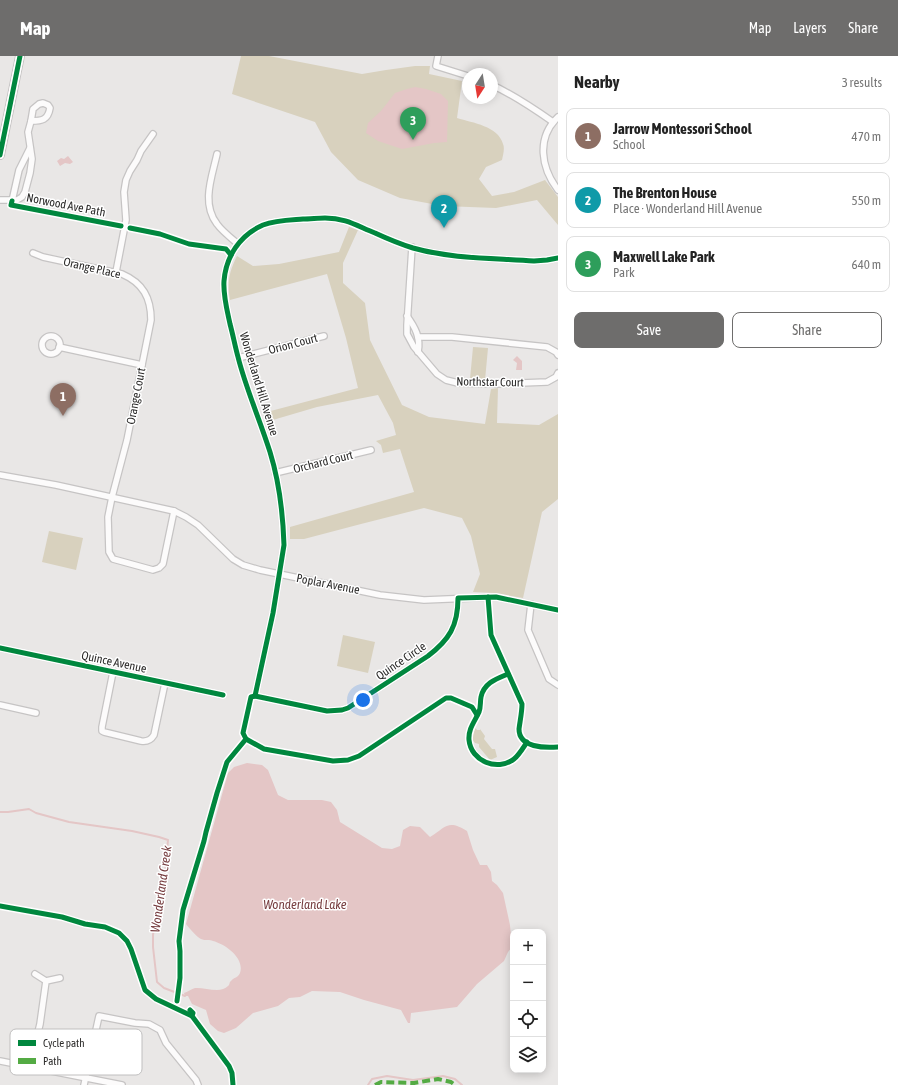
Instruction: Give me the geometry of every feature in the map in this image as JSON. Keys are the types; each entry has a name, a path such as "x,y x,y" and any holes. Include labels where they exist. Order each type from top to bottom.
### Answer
{"main road":[{"path":"0,155 20,56"}],"street":[{"path":"438,56 436,66 462,74"},
{"path":"498,88 526,103 553,122"},
{"path":"558,117 548,131 544,141 543,151 544,161 549,177 558,190"},
{"path":"0,200 17,200 22,197 25,192 32,160 28,132 31,121"},
{"path":"116,272 126,220 124,192 126,180 137,160 140,151 153,134"},
{"path":"12,201 19,170 30,148"},
{"path":"217,154 209,189 209,206 213,218 218,225 238,244"},
{"name":"Wonderland Hill Avenue","path":"255,696 273,613 278,574 284,545 284,535 277,481 270,453 238,358 224,297 226,269 231,255 238,244 255,228 275,221 325,218 354,223 389,239 433,253 452,256 534,261 558,258"},
{"name":"Northstar Court","path":"412,247 406,329 414,347 437,374 446,380 458,383 496,384 547,382 556,377 558,373"},
{"name":"Orange Place","path":"33,253 43,257 122,274 139,285 146,294"},
{"name":"Orange Court","path":"146,294 151,309 151,320 127,440 108,517 109,552 113,559 153,570 159,568 163,564 174,511"},
{"path":"407,316 418,337 420,344 418,352"},
{"name":"Orion Court","path":"238,358 324,336"},
{"path":"418,337 452,337 547,347 556,352 558,355"},
{"path":"59,347 142,365"},
{"name":"Orchard Court","path":"275,473 371,450"},
{"name":"Poplar Avenue","path":"0,475 174,511 198,525 233,559 243,565 260,570 380,595 424,600 496,597 558,610"},
{"name":"Quince Circle","path":"255,696 327,711 348,708 440,647 447,638 454,624 458,609 458,598"},
{"path":"531,604 528,630 549,679 558,685"},
{"name":"Quince Avenue","path":"0,648 223,695"},
{"path":"112,672 102,731 146,742 154,735 165,682"},
{"path":"0,705 36,713"},
{"path":"36,974 46,981 60,978"},
{"path":"38,1029 46,981"},
{"path":"96,1029 99,1016 135,1023 149,1024 160,1030 166,1043 196,1080 198,1085"},
{"path":"0,1061 10,1063"},
{"path":"74,1075 122,1085"},
{"path":"84,1085 86,1077"}],"shaded area":[{"path":"241,56 269,56 362,74 415,66 430,66 429,74 462,81 457,118 490,129 496,133 504,146 502,160 486,167 479,179 492,196 514,192 545,180 558,197 558,225 537,200 496,208 443,206 400,198 358,180 331,152 315,122 232,94"},
{"path":"349,227 358,230 343,263 343,283 365,303 370,340 402,405 429,417 485,424 491,389 498,388 497,423 539,425 558,414 558,499 542,512 523,598 494,593 473,592 480,574 471,536 462,518 424,508 304,539 290,539 290,527 414,492 400,449 383,453 381,445 376,441 396,435 393,423 378,395 317,407 266,422 263,413 358,388 346,338 327,274 230,300 229,277 237,256 253,266 279,264 339,252"},
{"path":"473,347 488,348 485,380 470,379"},
{"path":"49,531 83,538 76,570 42,562"},
{"path":"343,635 375,642 368,673 337,666"},
{"path":"473,725 477,730 480,729 485,736 484,739 492,749 495,749 497,757 490,760 479,747 479,744 475,743 470,737"}],"water":[{"path":"415,87 441,94 448,101 447,142 402,149 378,141 366,133 368,123 381,111 395,93"},
{"path":"68,156 73,162 70,164 65,163 60,166 57,161"},
{"path":"517,356 522,361 522,370 516,370 517,363 513,360"},
{"name":"Wonderland Lake","path":"247,763 262,765 268,770 278,795 288,800 322,800 331,802 337,810 340,822 382,848 392,849 400,846 403,830 410,826 420,827 430,837 451,825 461,827 467,831 480,865 487,865 491,872 492,881 503,893 510,929 510,950 504,961 477,984 457,1007 411,1013 410,1023 408,1023 401,1010 340,992 312,991 300,997 289,998 278,1006 253,1013 236,1028 224,1033 218,1031 210,1024 206,1010 192,1004 188,996 185,996 184,993 195,988 221,990 229,986 230,982 240,973 240,962 228,948 212,940 201,939 186,924 228,773 234,767"}],"waterway":[{"name":"Wonderland Creek","path":"0,812 29,809 36,813 69,822 132,831 168,840 165,873 156,913 153,947 157,982 164,988 185,996"},
{"path":"368,1085 372,1079 387,1076 413,1080 443,1076 455,1079 462,1085"}],"marked path":[{"path":"375,1085 381,1082 414,1083 438,1079 451,1082 455,1085"}],"cycle path":[{"path":"0,155 20,56"},
{"name":"Norwood Ave Path","path":"12,201 11,205 121,226"},
{"path":"255,696 273,613 284,545 283,521 276,474 266,440 241,369 226,302 224,286 225,272 231,255 236,247 247,234 268,223 288,220 332,218 357,225 394,241 428,252 473,258 534,261 558,258"},
{"path":"130,228 160,234 189,244 226,249 231,255"},
{"path":"488,597 491,635 522,704 519,729 520,735 523,740 534,746 558,747"},
{"path":"477,715 472,707 451,698 446,698 359,756 348,760 333,761 264,749 246,739 243,733 251,697 255,696 327,711 348,708 428,656 442,644 451,632 454,624 458,608 458,598 496,597 558,610"},
{"path":"0,648 223,695"},
{"path":"508,674 491,682 485,688 481,697 480,710 472,725 469,740 474,754 480,759 493,764 507,763 514,759 527,742"},
{"path":"177,1001 180,978 179,941 183,910 227,762 246,739"},
{"path":"0,906 62,917 85,924 105,927 119,933 127,941 131,949 145,990 156,999 192,1016"},
{"path":"190,1010 193,1013 192,1016 229,1066 232,1073 233,1085"}],"place":[{"name":"Maxwell Lake Park","path":"413,140"},
{"name":"The Brenton House","path":"444,228"},
{"name":"Jarrow Montessori School","path":"63,416"}]}
